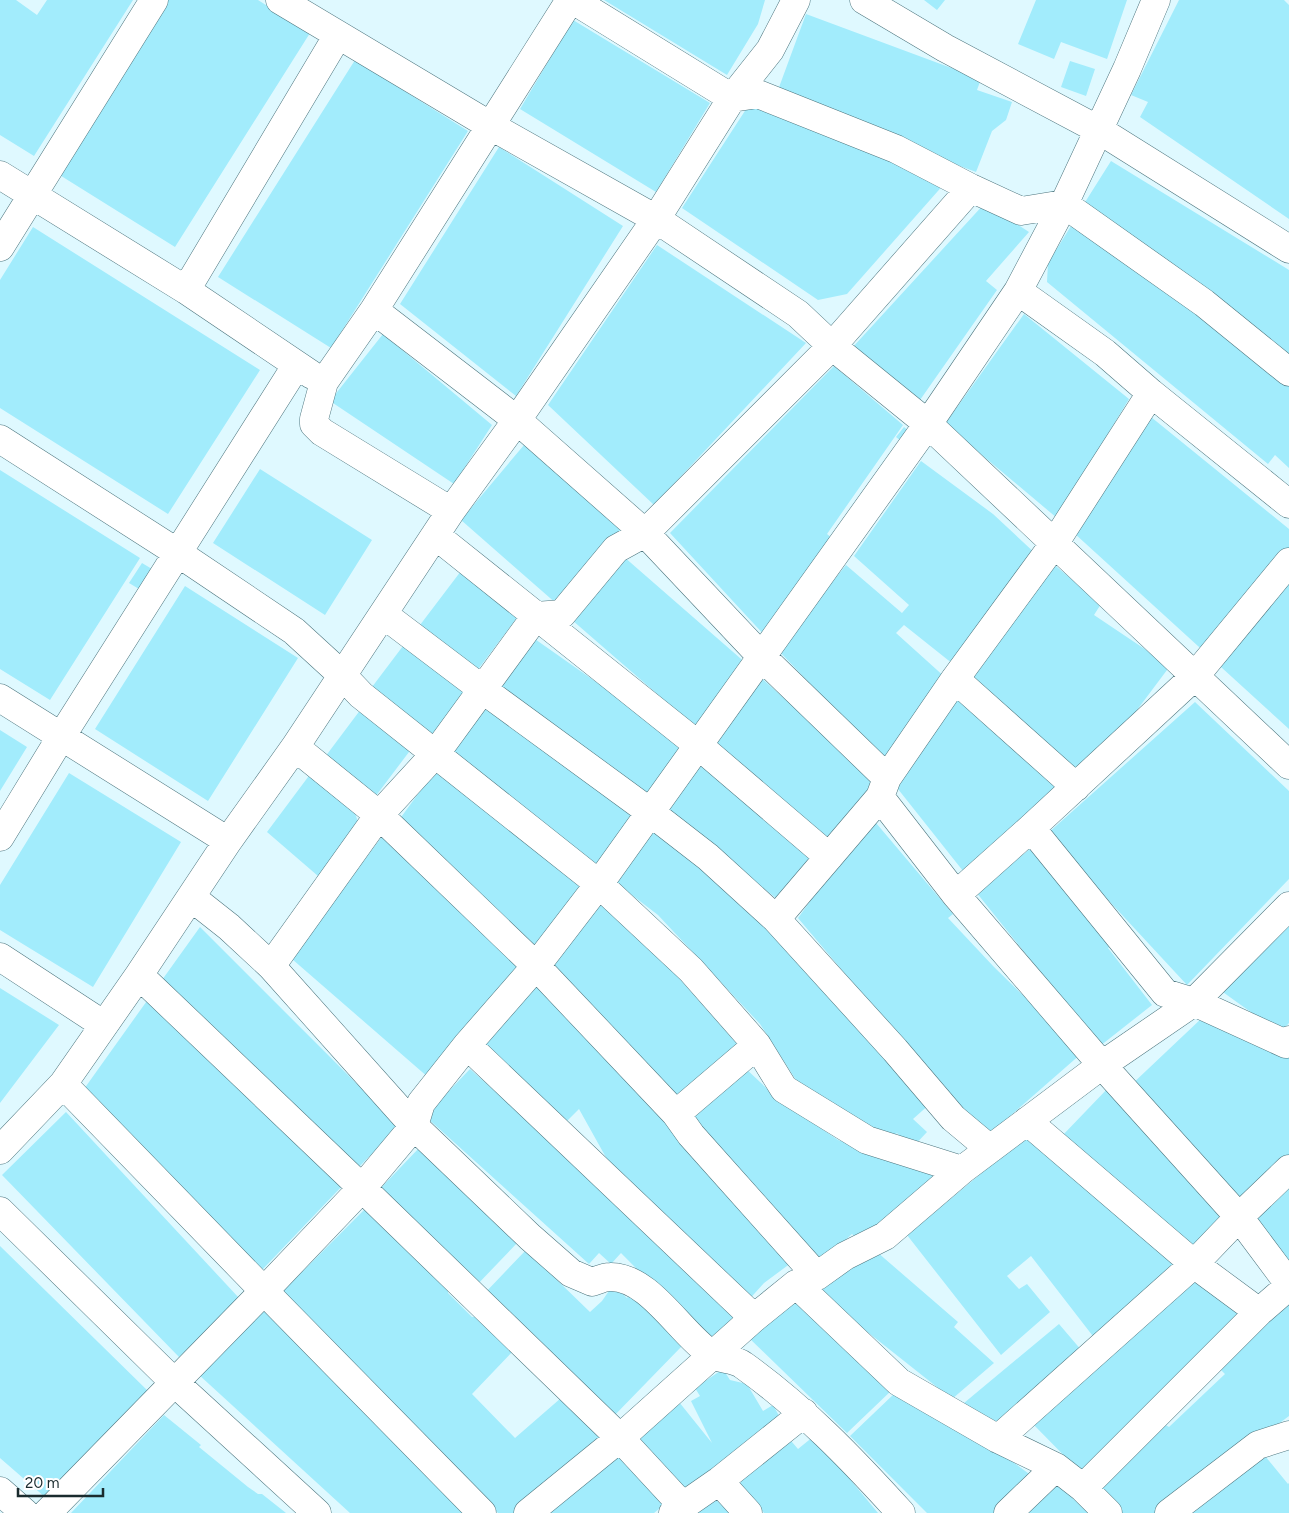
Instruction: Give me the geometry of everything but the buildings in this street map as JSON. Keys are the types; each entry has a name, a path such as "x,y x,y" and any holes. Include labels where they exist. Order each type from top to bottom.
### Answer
{"street":[{"path":"0,247 154,0"},
{"path":"280,0 491,126 656,219 798,314 832,346 928,424 1289,765"},
{"path":"451,511 322,432 314,424 314,419 324,382 374,310 572,0 732,98 758,94 896,149 971,188 1021,211 1064,204 1204,303 1289,372"},
{"path":"0,1150 63,1084 139,975 451,511 517,420 656,219 732,98 770,50 796,0"},
{"path":"864,0 945,48 1099,130 1289,249"},
{"path":"47,1513 362,1188 414,1126 421,1103 467,1045 536,966 599,884 928,424 1018,291 1064,204 1156,0"},
{"path":"186,290 338,35"},
{"path":"0,175 186,290 296,366 324,382"},
{"path":"271,966 379,816 436,753 536,616 562,614 616,549 645,532 832,346 971,188"},
{"path":"1018,291 1105,353 1151,393 1289,504"},
{"path":"374,310 517,420 645,532 884,788 956,895 1102,1064 1239,1217 1289,1285 1084,1488"},
{"path":"0,838 61,737 296,366"},
{"path":"776,919 884,788 955,679 1054,544 1151,393"},
{"path":"0,439 178,553 294,631 361,695 599,884 691,970 756,1045 784,1089 867,1140 962,1170"},
{"path":"435,535 698,745 829,857"},
{"path":"956,895 1195,676 1289,562"},
{"path":"383,614 708,857 776,919 895,1050 953,1118 990,1149"},
{"path":"955,679 1076,787"},
{"path":"0,698 228,841"},
{"path":"294,746 379,816 536,966 676,1114 806,1280 899,1382 998,1439 1056,1467 1084,1488 1108,1513"},
{"path":"1031,828 1165,993 1194,1002 1286,1044 1289,1040"},
{"path":"191,897 229,927 271,966 414,1126 530,1237 571,1273 592,1282 609,1276 628,1279 650,1295 690,1337 712,1355 740,1363 804,1412 859,1466 901,1513"},
{"path":"528,1513 620,1438 754,1318 806,1280 845,1256 885,1236 962,1170 1102,1064 1194,1002 1289,906"},
{"path":"0,957 104,1025"},
{"path":"139,975 620,1438 678,1509 719,1481 804,1412"},
{"path":"467,1045 754,1318"},
{"path":"676,1114 756,1045"},
{"path":"63,1084 482,1513"},
{"path":"1027,1121 1194,1264 1260,1312"},
{"path":"998,1439 1194,1264 1289,1169"},
{"path":"0,1211 174,1382 318,1513"},
{"path":"1169,1513 1258,1445 1289,1435"},
{"path":"1008,1513 1056,1467"},
{"path":"719,1481 748,1513"},
{"path":"0,1491 25,1513"}]}
